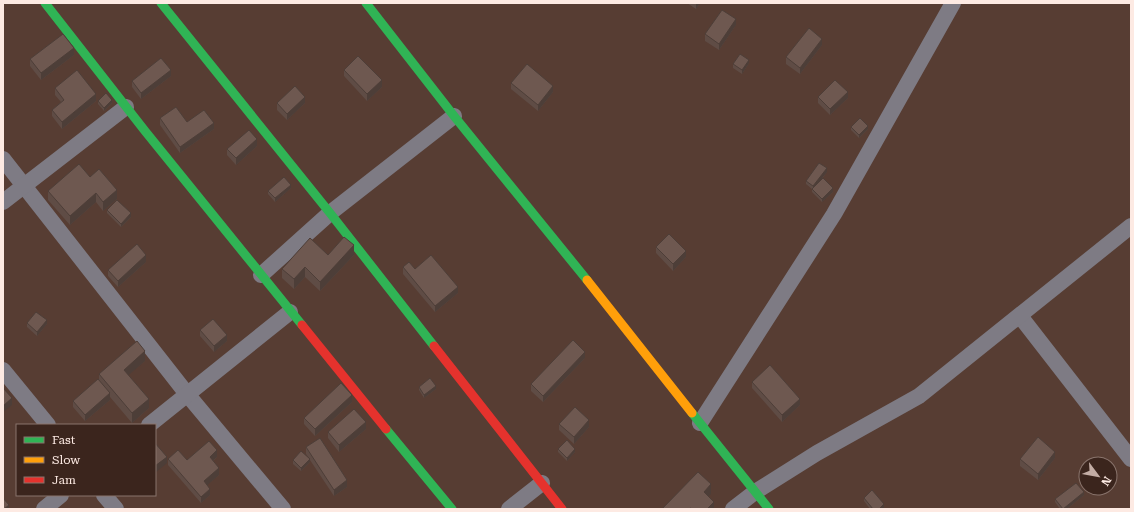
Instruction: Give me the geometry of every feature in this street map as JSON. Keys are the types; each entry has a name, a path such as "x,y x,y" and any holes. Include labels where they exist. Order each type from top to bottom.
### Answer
{"street":[{"path":"45,3 290,312 452,509"},
{"path":"162,3 330,213 562,509"},
{"path":"366,3 454,116 769,509"},
{"path":"700,423 834,214 952,4"},
{"path":"3,202 126,107"},
{"path":"261,275 330,213 454,116"},
{"path":"3,159 187,394 283,509"},
{"path":"733,509 755,492 817,453 919,396 1020,316 1128,234"},
{"path":"150,424 290,312"},
{"path":"1020,316 1131,459"},
{"path":"3,370 47,424"},
{"path":"509,509 542,483"},
{"path":"44,509 60,496"},
{"path":"105,496 116,509"}],"building":[{"path":"722,10 736,19 719,44 705,34"},
{"path":"809,28 822,39 800,68 786,57"},
{"path":"63,34 74,48 41,73 30,59"},
{"path":"740,54 749,60 742,70 733,64"},
{"path":"358,56 382,80 367,94 344,70"},
{"path":"161,58 171,70 141,93 132,81"},
{"path":"527,64 553,86 538,105 511,83"},
{"path":"77,70 96,94 62,122 52,110 64,100 55,88"},
{"path":"835,80 848,92 830,109 818,97"},
{"path":"295,86 305,97 287,114 277,103"},
{"path":"106,93 112,100 104,108 98,101"},
{"path":"176,107 187,122 204,110 214,123 180,147 160,118"},
{"path":"860,118 868,126 859,135 851,127"},
{"path":"249,130 257,139 236,158 227,149"},
{"path":"819,163 827,168 813,186 806,181"},
{"path":"79,164 90,177 99,169 117,190 103,202 96,193 70,216 48,191"},
{"path":"284,177 291,185 275,198 268,191"},
{"path":"823,178 833,188 822,199 812,189"},
{"path":"117,200 131,213 121,224 107,210"},
{"path":"669,234 686,251 673,264 656,247"},
{"path":"344,237 354,245 320,282 305,267 294,279 282,269 310,238 328,255"},
{"path":"137,244 146,255 118,281 108,270"},
{"path":"431,255 458,287 435,306 403,267 409,262 415,269"},
{"path":"36,312 47,320 37,332 27,323"},
{"path":"213,319 227,335 214,346 200,330"},
{"path":"573,340 585,352 543,396 531,384"},
{"path":"137,341 145,351 124,370 149,399 132,413 99,374"},
{"path":"770,365 800,399 782,415 752,382"},
{"path":"430,378 436,386 424,395 419,387"},
{"path":"98,379 110,393 85,415 73,401"},
{"path":"341,383 352,395 315,429 304,418"},
{"path":"3,388 12,398 3,406"},
{"path":"575,407 589,420 574,437 559,424"},
{"path":"354,409 366,422 339,445 328,432"},
{"path":"1038,437 1055,452 1038,474 1020,459"},
{"path":"320,438 347,480 334,490 306,447"},
{"path":"567,440 575,449 567,458 558,449"},
{"path":"209,441 217,450 210,457 219,468 204,481 210,489 201,497 168,459 178,450 187,460"},
{"path":"156,444 167,457 156,465"},
{"path":"301,451 310,459 301,468 293,460"},
{"path":"698,472 711,484 704,492 714,502 707,509 662,509"},
{"path":"1076,483 1078,485 1079,496 1063,509 1055,499"},
{"path":"872,490 884,504 879,509 873,509 864,498"},
{"path":"3,498 9,505 4,509 3,509"}],"traffic: fast":[{"path":"45,3 145,131 302,325"},
{"path":"161,3 330,213 434,346"},
{"path":"366,3 454,116 587,280"},
{"path":"692,413 769,509"},
{"path":"386,429 452,509"}],"traffic: slow":[{"path":"587,280 692,413"}],"traffic: jam":[{"path":"302,325 386,429"},
{"path":"434,346 562,509"}]}
